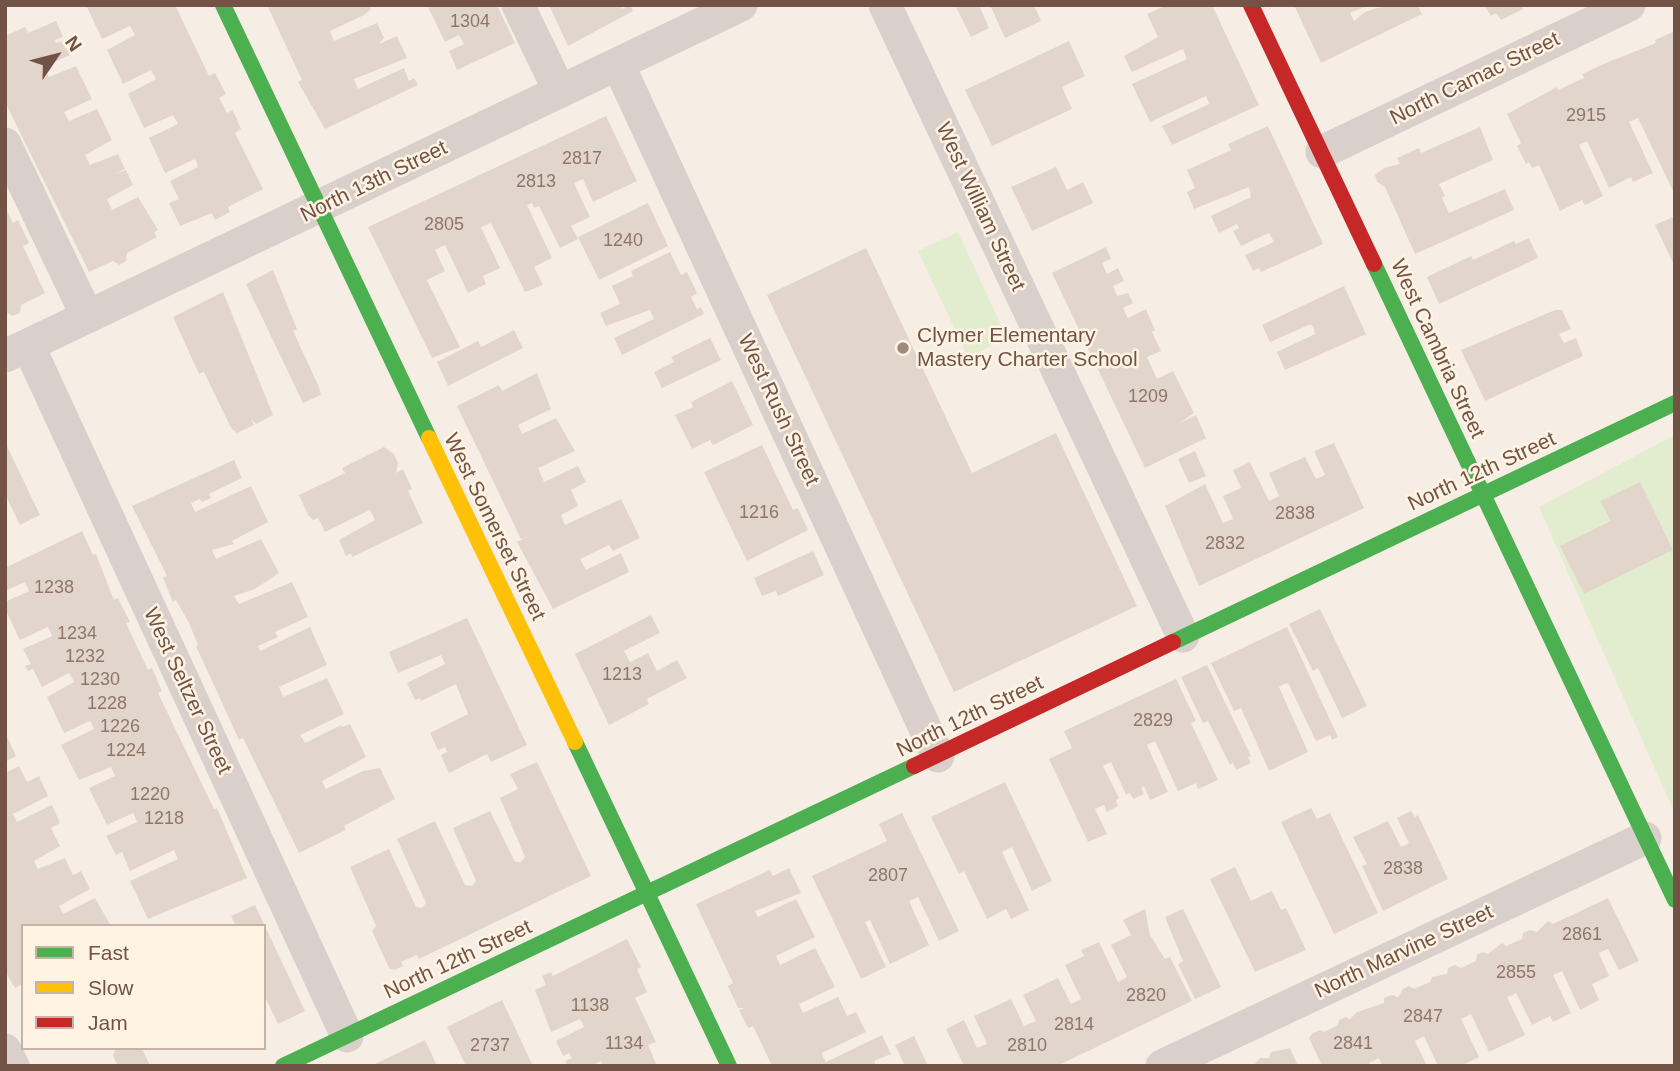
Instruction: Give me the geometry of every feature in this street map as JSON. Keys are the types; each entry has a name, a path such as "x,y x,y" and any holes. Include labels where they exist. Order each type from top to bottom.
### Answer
{"street":[{"name":"West Somerset Street","path":"223,5 729,1066"},
{"path":"518,5 560,92"},
{"name":"West William Street","path":"885,5 1183,636"},
{"name":"West Cambria Street","path":"1251,5 1675,900"},
{"name":"North Camac Street","path":"1322,152 1629,5"},
{"name":"North 13th Street","path":"17,351 319,209 738,6"},
{"name":"West Rush Street","path":"618,64 938,757"},
{"path":"5,144 87,316"},
{"name":"West Seltzer Street","path":"17,351 347,1036"},
{"name":"North 12th Street","path":"283,1066 938,757 1183,636 1675,403"},
{"name":"North Marvine Street","path":"1162,1066 1646,838"},
{"path":"5,1050 13,1066"}],"green space":[{"path":"958,232 1007,338 968,357 918,251"},
{"path":"1675,435 1675,814 1539,507"}],"building":[{"path":"86,5 175,5 209,76 215,73 226,94 219,98 227,113 232,110 236,117 241,129 235,133 263,189 228,207 230,212 215,220 212,213 180,226 169,203 179,199 170,181 198,167 197,163 195,159 165,173 149,138 178,124 173,115 144,128 128,94 156,79 151,70 123,84 107,50 135,35 130,26 102,39"},
{"path":"267,5 369,5 371,9 364,15 330,31 334,41 377,23 384,38 379,44 397,36 407,58 354,79 358,89 404,68 409,81 414,78 418,85 325,129 298,82 302,80"},
{"path":"497,5 515,43 457,70 449,51 464,44 459,35 445,42 428,7"},
{"path":"549,5 620,5 622,9 630,5 633,11 568,46"},
{"path":"955,5 979,5 989,28 971,37"},
{"path":"990,5 1034,5 1041,21 1005,38"},
{"path":"1167,5 1212,5 1259,105 1172,145 1162,126 1209,104 1206,96 1150,122 1132,84 1187,59 1183,49 1132,72 1124,56 1158,37 1147,14"},
{"path":"1294,5 1370,5 1350,13 1354,21 1365,12 1387,5 1418,5 1422,14 1321,63"},
{"path":"1489,5 1520,5 1523,9 1501,20 1496,13 1491,16 1486,8"},
{"path":"56,21 63,37 55,40 56,43 63,41 70,55 44,67 46,72 49,77 76,66 92,99 64,112 69,121 97,109 112,140 85,155 90,165 118,154 125,169 115,174 126,170 133,185 107,199 112,210 138,197 158,230 154,232 157,237 127,253 126,261 119,265 113,261 89,272 5,102 5,36 25,27 28,33"},
{"path":"1675,31 1675,195 1638,118 1629,122 1653,173 1633,182 1631,177 1609,188 1587,141 1579,145 1603,196 1585,205 1582,200 1560,211 1539,165 1532,168 1529,162 1526,164 1517,146 1521,143 1507,114 1557,87 1558,90 1584,78 1582,74 1656,43 1655,40"},
{"path":"1069,41 1085,76 1062,87 1072,109 992,146 965,90"},
{"path":"606,116 637,181 593,202 583,179 574,183 590,217 571,226 578,239 560,248 539,206 534,208 532,203 527,205 552,258 534,267 543,285 525,292 491,223 481,227 500,268 483,276 486,284 468,293 445,245 435,250 445,271 427,280 460,347 432,358 368,227"},
{"path":"1268,126 1323,244 1261,272 1259,268 1253,271 1245,255 1274,242 1269,233 1241,246 1233,231 1239,228 1237,224 1219,233 1211,216 1251,197 1249,187 1194,209 1187,192 1195,188 1187,170 1231,150 1228,144"},
{"path":"1480,127 1493,160 1439,184 1445,196 1442,198 1449,213 1505,189 1514,210 1415,254 1385,187 1377,182 1375,175 1384,168 1400,164 1397,158 1419,148 1421,153"},
{"path":"1056,167 1067,190 1083,182 1093,203 1032,231 1011,187"},
{"path":"648,203 668,246 599,280 578,237"},
{"path":"5,207 13,223 18,220 29,243 23,246 45,293 21,305 20,313 12,316 5,311"},
{"path":"1675,216 1675,267 1655,225"},
{"path":"1529,238 1538,258 1439,304 1427,277 1471,256 1473,260 1514,241 1516,244"},
{"path":"1106,247 1111,259 1102,263 1107,274 1118,268 1124,281 1113,286 1117,296 1128,293 1133,303 1123,308 1128,318 1146,309 1155,330 1152,332 1161,351 1147,357 1157,379 1173,371 1194,413 1178,424 1196,415 1206,438 1145,468 1052,273"},
{"name":"Clymer Elementary Mastery Charter School","path":"866,248 972,473 1056,433 1137,606 954,692 767,295"},
{"path":"670,252 681,275 687,272 697,293 691,297 697,309 701,307 704,314 622,355 614,338 654,319 650,310 606,326 600,313 620,304 612,286 633,276 631,271"},
{"path":"273,270 297,329 293,331 321,395 303,403 246,284"},
{"path":"1344,286 1366,334 1285,370 1277,352 1315,334 1314,329 1311,324 1270,342 1262,325"},
{"path":"223,292 273,415 256,424 251,419 254,425 237,433 231,428 204,372 199,374 173,317"},
{"path":"1555,310 1562,310 1571,329 1559,334 1564,343 1576,338 1583,356 1485,401 1461,350"},
{"path":"514,330 523,348 448,386 437,362 478,341 481,347"},
{"path":"710,338 721,360 662,388 654,372 674,362 671,357"},
{"path":"537,373 551,409 518,425 522,434 556,418 575,451 538,468 544,482 578,466 586,482 571,490 578,506 561,515 565,525 621,499 640,538 613,551 609,545 580,559 586,570 621,553 629,572 553,609 517,542 529,536 521,539 457,406 499,385 502,391"},
{"path":"732,381 753,425 713,445 710,440 692,449 675,415 693,407 691,402"},
{"path":"5,442 40,515 20,525 5,494"},
{"path":"1334,443 1364,508 1199,586 1165,506 1205,484 1223,523 1233,519 1223,496 1241,488 1233,470 1250,462 1269,501 1279,496 1269,473 1305,457 1316,479 1325,475 1314,451"},
{"path":"762,445 793,510 798,508 808,530 747,561 704,472"},
{"path":"384,447 394,454 398,463 396,473 403,469 412,489 408,491 423,523 352,557 351,553 346,556 339,540 375,520 370,510 325,532 318,518 313,520 308,515 299,495 345,473 342,468"},
{"path":"1195,451 1206,476 1189,483 1178,459"},
{"path":"234,460 242,478 209,494 211,498 191,503 195,512 251,486 268,522 232,541 234,544 212,550 216,559 261,539 279,573 255,589 234,596 239,604 292,582 308,617 275,632 278,637 258,646 260,651 310,627 327,665 279,687 283,697 327,678 344,714 300,735 305,743 341,725 350,724 366,757 322,781 326,789 363,771 380,768 395,799 344,826 346,830 299,853 243,738 239,740 196,646 198,645 189,623 176,600 173,602 163,578 167,576 132,506"},
{"path":"1640,482 1673,550 1584,594 1560,546 1611,521 1600,501"},
{"path":"82,531 93,555 96,554 114,600 118,598 130,622 126,623 148,670 152,668 162,691 158,693 214,809 217,808 247,878 148,919 130,881 178,859 174,850 130,871 122,852 116,855 106,836 137,822 135,817 133,813 107,825 89,788 115,776 111,767 79,780 61,745 94,729 90,721 64,733 47,697 74,682 69,673 42,687 33,669 28,671 25,666 31,664 23,649 52,636 48,627 20,640 5,609 5,602 29,591 25,582 5,591 5,568"},
{"path":"813,551 824,575 778,596 776,591 762,596 754,578"},
{"path":"1320,609 1367,706 1342,718 1318,668 1313,671 1289,624"},
{"path":"651,615 660,633 624,651 630,662 648,653 657,671 677,660 687,678 647,699 649,704 609,725 575,654"},
{"path":"467,618 527,745 491,762 487,754 449,773 441,755 447,752 445,747 438,750 430,733 468,714 456,684 421,701 420,698 415,700 407,683 445,664 441,655 398,673 389,652"},
{"path":"1287,627 1338,737 1332,740 1330,735 1316,741 1288,683 1284,684 1279,687 1308,752 1269,771 1241,708 1234,711 1211,663"},
{"path":"1207,665 1251,756 1248,757 1251,763 1236,770 1233,763 1230,765 1208,721 1203,723 1181,677"},
{"path":"1176,679 1196,721 1191,723 1218,780 1198,789 1196,783 1178,791 1155,741 1147,745 1168,792 1150,800 1144,786 1141,788 1144,794 1133,799 1130,793 1126,795 1111,762 1103,766 1119,798 1116,800 1118,806 1107,812 1104,805 1095,809 1107,834 1088,842 1049,759 1072,748 1064,731"},
{"path":"5,732 16,756 5,762"},
{"path":"537,762 591,876 419,959 417,955 401,962 403,966 394,970 389,968 372,931 376,926 350,867 389,849 416,907 422,908 426,903 397,839 435,821 465,885 472,886 476,881 453,828 490,811 515,862 521,862 525,857 500,798 518,789 510,774"},
{"path":"19,766 27,782 39,776 48,796 13,814 17,822 52,805 60,823 51,828 60,846 34,861 38,869 65,858 73,875 81,871 90,889 59,906 63,914 95,898 110,924 21,924 21,985 15,988 5,971 5,773"},
{"path":"1005,782 1052,881 1032,891 1012,847 1002,852 1029,910 1011,919 1006,909 987,919 964,871 959,874 931,817"},
{"path":"1311,808 1317,819 1330,813 1378,913 1334,934 1281,822"},
{"path":"1411,811 1415,817 1418,815 1448,879 1383,911 1362,866 1367,864 1353,837 1388,821 1401,847 1409,843 1397,818"},
{"path":"902,813 959,931 939,941 918,897 909,901 929,945 890,964 870,920 865,922 886,967 861,979 812,876 887,841 879,824"},
{"path":"1235,867 1251,901 1272,891 1281,910 1286,908 1306,950 1255,972 1210,879"},
{"path":"789,868 801,893 755,911 758,917 796,899 815,937 776,956 780,965 815,948 835,987 799,1004 803,1013 838,997 847,1016 856,1012 866,1032 822,1053 823,1057 826,1062 882,1035 891,1054 874,1061 876,1066 772,1066 753,1026 748,1028 739,1010 745,1008 738,1008 728,986 733,983 696,904 770,870 773,876"},
{"path":"1608,898 1639,961 1619,970 1608,949 1599,953 1609,976 1592,984 1599,1000 1580,1010 1562,971 1553,975 1571,1013 1553,1022 1550,1016 1532,1025 1516,993 1507,997 1525,1035 1489,1052 1471,1014 1461,1019 1479,1057 1461,1066 1438,1066 1424,1036 1415,1041 1427,1066 1382,1066 1379,1058 1369,1063 1371,1066 1322,1066 1309,1038 1313,1033 1320,1030 1324,1032 1338,1025 1339,1020 1346,1017 1350,1019 1357,1012 1384,1003 1384,998 1392,995 1398,997 1403,989 1409,986 1414,989 1430,982 1432,977 1447,974 1448,968 1455,965 1461,968 1476,961 1477,955 1483,952 1488,954 1502,943 1506,946 1522,939 1523,933 1530,930 1537,932 1548,921 1553,924"},
{"path":"255,905 264,924 235,924 231,916"},
{"path":"1145,909 1150,935 1165,959 1170,957 1192,1001 1057,1066 964,1066 946,1029 964,1020 977,1048 987,1044 974,1016 1011,999 1024,1026 1036,1021 1023,995 1058,978 1071,1004 1081,999 1065,965 1084,956 1081,950 1099,942 1118,982 1127,977 1111,945 1131,935 1123,920"},
{"path":"1183,909 1221,987 1195,999 1178,964 1183,961 1165,917"},
{"path":"266,928 305,1011 278,1024 266,999"},
{"path":"627,939 641,967 637,969 647,992 635,998 656,1042 648,1045 657,1066 603,1066 601,1061 591,1066 567,1066 565,1061 572,1058 569,1053 563,1056 556,1041 584,1027 580,1019 551,1032 535,990 546,985 542,976 551,972 553,976"},
{"path":"502,1000 533,1066 466,1066 447,1027"},
{"path":"914,1036 928,1066 905,1066 895,1045"},
{"path":"425,1040 437,1066 371,1066"},
{"path":"1290,1048 1298,1066 1253,1066 1260,1058 1269,1058 1271,1052"},
{"path":"115,1050 143,1050 150,1066 118,1066 113,1056"}],"traffic: fast":[{"path":"223,5 429,438"},
{"path":"1374,264 1675,900"},
{"path":"1173,642 1675,403"},
{"path":"575,742 729,1066"},
{"path":"283,1066 914,766"}],"traffic: slow":[{"path":"429,438 575,742"}],"traffic: jam":[{"path":"1251,5 1374,264"},
{"path":"914,766 1173,642"}],"place":[{"name":"Clymer Elementary Mastery Charter School","path":"903,348"}]}
